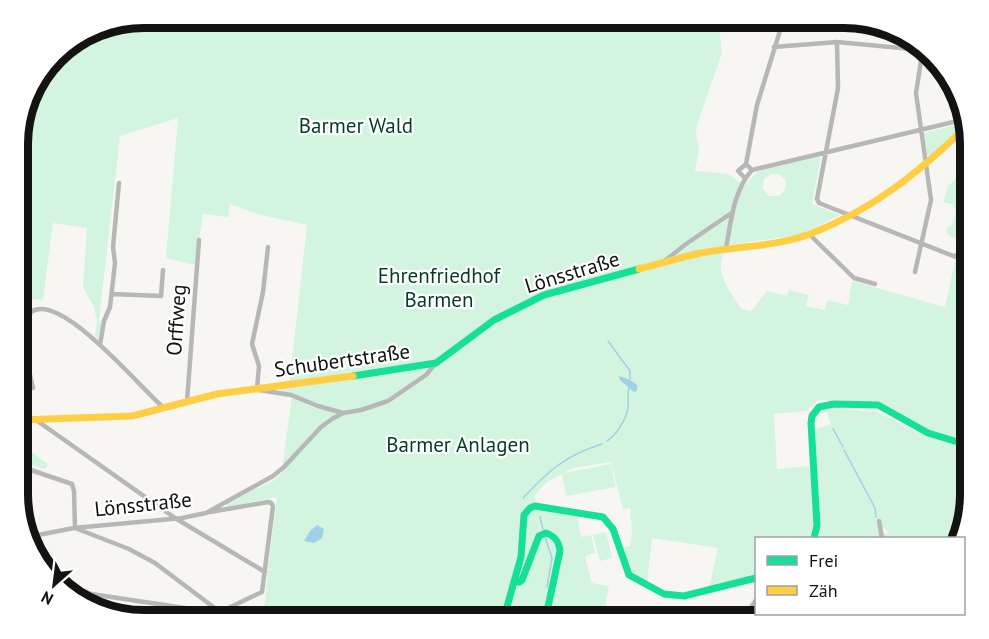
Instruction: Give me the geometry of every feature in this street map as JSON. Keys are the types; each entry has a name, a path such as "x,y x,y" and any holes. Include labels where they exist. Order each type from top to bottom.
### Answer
{"street":[{"path":"745,178 738,171 746,164 756,105 781,28"},
{"path":"774,47 837,42 909,48"},
{"path":"837,42 838,88 817,198 819,203 960,258"},
{"path":"915,272 931,200 916,87 921,57"},
{"path":"726,248 733,212 745,178 752,170 958,121"},
{"name":"Lönsstraße","path":"36,535 74,528 206,513 273,476 321,428 343,413 388,401 426,375 436,363 494,320 544,295 726,248 779,242 808,234 881,199 926,165 960,134"},
{"path":"746,164 752,170"},
{"path":"100,345 112,294 115,263 112,247 119,183"},
{"path":"662,263 733,212"},
{"path":"808,234 854,278 874,284"},
{"name":"Orffweg","path":"187,402 200,240"},
{"path":"255,389 259,366 252,344 263,292 268,247"},
{"path":"955,256 960,252"},
{"path":"112,294 160,296 163,270"},
{"path":"28,316 39,308 50,309 67,318 100,345 164,408"},
{"name":"Schubertstraße","path":"28,420 132,417 217,393 436,363"},
{"path":"28,370 33,388"},
{"name":"Schubertstraße","path":"255,389 291,396 343,413"},
{"path":"814,537 817,526 811,423 819,407 834,404 878,405 928,433 960,443"},
{"path":"36,420 175,518 264,572"},
{"path":"28,469 72,484 75,491 74,528 129,549 155,563 214,610"},
{"path":"206,513 271,503 273,506 262,592 225,610"},
{"path":"506,610 523,545 524,515 530,508 540,505 603,517 614,529 629,575 664,594 684,597 754,580"},
{"path":"879,521 882,537"},
{"path":"514,581 522,580 539,536 546,533 555,537 560,551 549,610"},
{"path":"84,592 198,610"},
{"path":"750,610 755,602"},
{"path":"750,610 755,608"}],"green space":[{"path":"145,28 719,28 722,53 697,125 699,150 695,171 729,174 744,186 758,171 821,156 812,204 840,215 800,235 729,245 721,263 721,271 727,287 742,310 746,309 750,312 767,291 787,296 789,290 809,295 806,306 824,310 828,300 848,305 852,281 945,307 955,261 960,263 960,502 958,517 952,537 884,537 884,534 889,533 879,524 881,537 820,537 815,429 831,424 828,412 818,413 823,409 832,408 878,412 925,437 879,402 819,400 806,411 774,414 777,469 809,466 814,504 813,532 810,537 755,537 755,574 752,576 709,588 718,548 652,538 647,584 633,573 623,547 630,546 632,532 630,508 623,509 611,462 573,468 564,473 611,464 616,487 566,496 562,474 547,482 534,496 539,510 577,516 581,537 591,535 595,553 585,556 592,583 609,586 605,610 264,610 268,570 278,570 268,569 277,497 227,507 226,503 273,481 285,470 283,463 292,395 279,389 289,387 307,225 257,214 230,204 228,217 203,214 195,265 166,258 178,118 120,136 99,320 102,324 99,340 95,336 97,321 94,307 83,287 87,228 53,223 43,300 28,298 28,145 32,115 44,87 68,57 87,44 107,35","holes":["771,174 779,174 786,181 785,190 779,196 769,196 763,189 764,179"]},
{"path":"958,125 959,129 931,155 927,155 924,133"},
{"path":"960,175 960,228 955,239 947,234 947,228 952,225 956,211 952,204 943,202 948,186"},
{"path":"28,450 48,464 45,469 28,464"},
{"path":"606,532 612,558 600,561 593,535"}],"water":[{"path":"619,376 637,385 637,391 634,392 620,380"},
{"path":"317,525 324,529 322,538 314,543 304,541 310,531"}],"waterway":[{"path":"608,341 630,371 630,380"},
{"path":"607,441 618,431 625,417 629,388"},
{"path":"833,429 843,447"},
{"path":"523,498 558,465 578,453 602,444"},
{"path":"844,450 875,508 876,517"},
{"path":"540,517 543,529"},
{"path":"545,537 552,558 547,587"}],"traffic: fast":[{"path":"353,376 436,363 494,320 544,295 639,269"},
{"path":"814,537 817,526 811,423 812,416 819,407 834,404 878,405 928,433 960,443"},
{"path":"506,610 521,557 524,515 535,506 603,517 613,529 629,575 664,594 684,596 755,578"},
{"path":"514,581 522,580 539,536 546,533 554,537 560,551 547,610"}],"traffic: slow":[{"path":"639,269 701,253 770,244 810,234 875,201 913,174 959,133"},
{"path":"28,420 132,416 217,394 353,376"}],"park label":[{"name":"Barmer Wald","path":"356,125"},
{"name":"Ehrenfriedhof Barmen","path":"439,287"},
{"name":"Barmer Anlagen","path":"458,444"}]}
